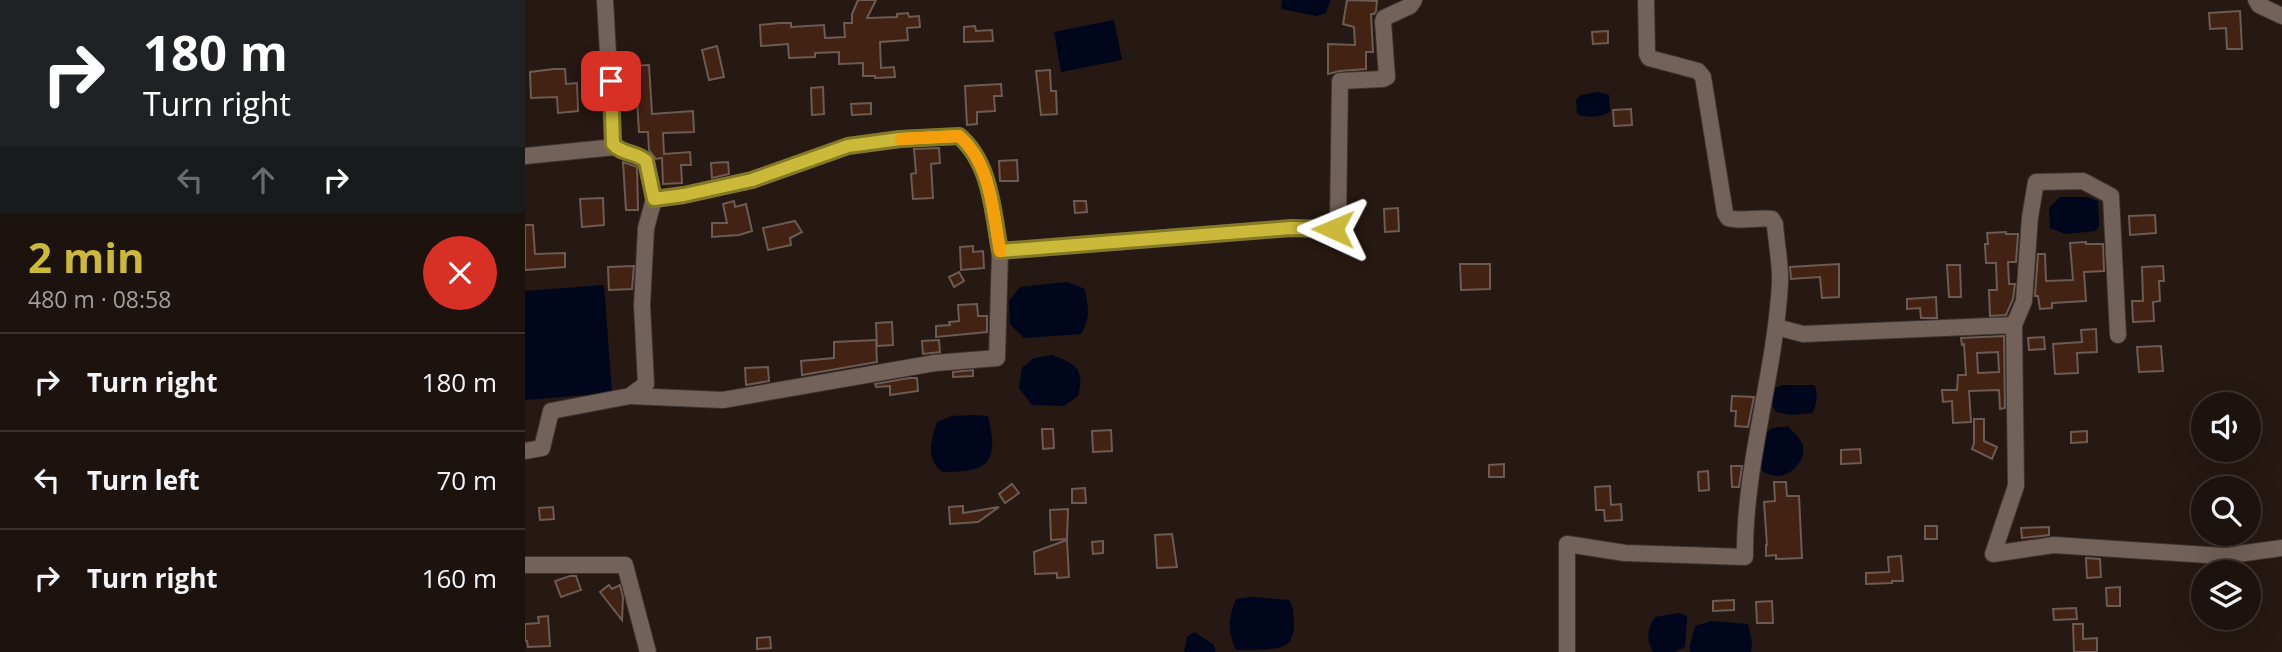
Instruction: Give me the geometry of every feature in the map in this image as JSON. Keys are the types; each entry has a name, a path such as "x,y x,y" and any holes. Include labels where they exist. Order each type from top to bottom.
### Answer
{"street":[{"path":"605,0 615,147"},
{"path":"1000,251 1291,228 1337,227 1339,81 1387,78 1383,22 1387,16 1410,6 1414,0"},
{"path":"1567,652 1567,544 1625,553 1745,557 1745,522 1755,444 1776,327 1780,280 1775,224 1772,219 1766,218 1733,220 1725,213 1701,73 1649,58 1646,0"},
{"path":"2256,0 2259,5 2282,16"},
{"path":"525,451 542,447 551,411 630,396 723,400 935,363 997,358 1000,251 988,184 978,159 959,136 900,139 848,146 752,180 654,199"},
{"path":"525,156 615,147 646,161 654,199 646,228 642,305 646,384 630,396"},
{"path":"2118,335 2111,196 2083,181 2036,182 2030,217 2024,301 2014,325 2016,486 1993,554 2054,545 2223,556 2282,548"},
{"path":"1776,327 1803,334 2014,325"},
{"path":"525,565 625,565 648,652"}],"water":[{"path":"1282,0 1331,0 1326,13 1316,16 1281,9"},
{"path":"1114,20 1122,60 1061,72 1054,32"},
{"path":"1598,92 1609,95 1610,111 1594,117 1577,114 1576,100 1581,95"},
{"path":"2060,197 2087,197 2098,201 2099,226 2096,231 2065,234 2050,228 2049,208"},
{"path":"1067,282 1085,289 1088,307 1081,334 1024,338 1010,324 1009,301 1020,287"},
{"path":"604,285 612,393 525,400 525,291"},
{"path":"1052,355 1077,369 1080,379 1078,396 1064,406 1032,405 1019,388 1022,368 1034,358"},
{"path":"1782,385 1814,385 1816,398 1812,413 1792,415 1776,412 1772,403 1773,391"},
{"path":"952,416 988,416 992,445 987,462 971,470 942,472 931,455 931,442 937,422"},
{"path":"1788,426 1802,443 1801,460 1794,469 1784,475 1775,476 1763,472 1760,455 1764,437 1771,429"},
{"path":"1252,597 1289,600 1293,608 1294,625 1292,637 1287,644 1270,649 1236,650 1230,630 1233,607 1236,599"},
{"path":"1679,613 1687,616 1685,647 1675,652 1653,652 1648,634 1655,617"},
{"path":"1712,621 1748,624 1751,652 1690,652 1695,626"},
{"path":"1194,632 1214,645 1216,652 1184,652 1187,637"}],"building":[{"path":"858,0 876,0 867,18 897,17 897,14 908,13 909,17 919,16 920,27 907,28 908,40 880,42 881,68 894,67 895,77 863,76 863,63 839,64 839,52 815,53 815,57 789,58 788,44 761,46 760,25 824,25 825,38 845,37 844,23 852,23 852,14"},
{"path":"1347,0 1377,1 1376,11 1371,14 1373,52 1366,52 1366,69 1328,74 1328,44 1355,45 1354,27 1343,24"},
{"path":"2240,11 2242,49 2227,49 2226,28 2210,29 2209,13"},
{"path":"975,26 976,31 992,30 993,41 964,42 964,27"},
{"path":"1608,31 1608,43 1593,44 1592,32"},
{"path":"717,46 724,77 709,80 702,50"},
{"path":"649,65 652,114 693,111 694,132 663,133 664,154 690,152 691,165 681,165 682,183 663,184 662,158 656,159 649,150 648,132 639,132 637,99 635,88 630,88 628,66"},
{"path":"565,69 566,84 577,83 578,111 558,113 557,97 531,98 530,72"},
{"path":"1050,70 1051,91 1056,91 1057,114 1041,115 1036,71"},
{"path":"1001,84 1002,96 994,96 995,111 977,112 977,124 967,125 965,86"},
{"path":"823,87 824,114 812,115 811,88"},
{"path":"871,103 871,114 852,115 851,104"},
{"path":"1631,109 1632,125 1614,126 1613,110"},
{"path":"939,148 940,163 931,164 933,198 913,199 911,174 916,173 914,149"},
{"path":"1017,160 1018,181 1000,181 999,161"},
{"path":"623,162 637,167 638,210 626,210"},
{"path":"728,162 729,174 712,178 711,163"},
{"path":"603,198 604,225 582,227 580,199"},
{"path":"734,201 735,207 746,204 752,231 712,237 712,223 727,223 723,204"},
{"path":"1074,201 1086,201 1087,212 1075,213"},
{"path":"1398,208 1399,231 1385,232 1384,209"},
{"path":"2155,215 2156,233 2130,235 2129,216"},
{"path":"795,221 802,232 790,238 791,245 768,250 763,228"},
{"path":"525,225 533,225 535,254 565,253 565,267 525,270"},
{"path":"1987,233 2018,234 2016,262 2008,262 2009,284 2015,284 2013,299 2006,315 1990,316 1989,290 1997,290 1996,263 1986,263"},
{"path":"2070,243 2103,244 2104,271 2084,272 2086,301 2052,303 2052,308 2040,309 2038,296 2035,296 2038,254 2045,254 2046,281 2073,280"},
{"path":"973,246 973,252 983,251 984,268 961,270 960,247"},
{"path":"1460,264 1490,264 1490,289 1461,290"},
{"path":"1839,264 1839,297 1822,298 1820,277 1791,279 1790,267"},
{"path":"1947,265 1960,265 1961,297 1949,297"},
{"path":"634,266 632,289 609,290 608,267"},
{"path":"2163,266 2164,281 2159,281 2160,301 2153,302 2154,321 2133,322 2132,301 2143,301 2142,267"},
{"path":"959,272 964,281 954,287 949,277"},
{"path":"1936,297 1937,318 1921,318 1920,308 1907,309 1907,299"},
{"path":"977,304 978,316 987,316 987,332 936,337 936,326 959,321 958,305"},
{"path":"892,322 893,345 877,346 876,323"},
{"path":"2096,329 2097,352 2077,353 2078,373 2055,374 2053,344 2082,342 2081,330"},
{"path":"2004,336 2005,408 2000,409 1999,390 1969,391 1971,422 1953,423 1952,401 1943,402 1942,390 1957,390 1958,375 1966,375 1964,344 1962,345 1961,338","holes":["1998,352 1999,372 1978,373 1977,353"]},
{"path":"2044,337 2045,349 2029,350 2028,338"},
{"path":"876,340 877,362 802,375 801,361 834,358 834,342"},
{"path":"939,340 940,352 923,354 922,341"},
{"path":"2161,346 2163,371 2139,372 2137,347"},
{"path":"768,367 769,381 746,385 745,368"},
{"path":"973,370 973,376 953,377 953,372"},
{"path":"917,378 918,391 890,395 890,386 876,387 875,384"},
{"path":"1732,396 1754,397 1748,427 1735,426 1736,411 1731,411"},
{"path":"1974,419 1984,419 1984,441 1997,447 1992,459 1972,449"},
{"path":"1042,429 1053,429 1054,448 1043,449"},
{"path":"1111,430 1112,451 1093,452 1092,431"},
{"path":"2087,431 2087,442 2071,443 2071,432"},
{"path":"1860,449 1861,463 1841,464 1841,450"},
{"path":"1504,464 1504,477 1489,477 1489,465"},
{"path":"1731,466 1742,466 1739,487 1732,487"},
{"path":"1708,471 1709,490 1699,491 1698,472"},
{"path":"1774,482 1786,482 1787,496 1799,496 1802,558 1776,559 1776,555 1766,556 1764,502 1775,501"},
{"path":"1012,484 1019,493 1005,503 999,494"},
{"path":"1610,486 1611,505 1621,504 1622,520 1605,521 1604,510 1596,510 1595,487"},
{"path":"1085,488 1086,503 1072,503 1072,489"},
{"path":"963,506 963,513 999,507 978,522 950,524 949,507"},
{"path":"553,507 554,519 540,520 539,508"},
{"path":"1068,509 1067,539 1051,540 1050,510"},
{"path":"1925,526 1937,526 1937,539 1925,539"},
{"path":"2049,527 2049,535 2022,538 2021,528"},
{"path":"1172,534 1177,567 1157,568 1155,535"},
{"path":"1067,540 1069,577 1057,578 1057,573 1035,574 1034,552"},
{"path":"1103,541 1103,553 1093,554 1092,542"},
{"path":"1901,556 1903,581 1866,584 1866,573 1889,572 1888,557"},
{"path":"2086,558 2100,559 2101,577 2087,578"},
{"path":"576,576 581,590 561,597 555,581"},
{"path":"609,585 612,589 620,585 623,597 622,620 600,592"},
{"path":"2120,587 2120,606 2107,606 2106,588"},
{"path":"1734,600 1734,610 1713,611 1713,601"},
{"path":"1772,601 1773,623 1757,623 1756,602"},
{"path":"2076,608 2077,619 2054,620 2053,609"},
{"path":"548,616 550,646 528,647 525,641 525,624 539,623 538,617"},
{"path":"2073,624 2083,624 2083,639 2097,638 2097,652 2074,652"},
{"path":"770,637 771,648 757,649 757,638"}],"slow traffic":[{"path":"901,139 959,136 966,142 978,159 988,184 1000,251"}],"route":[{"path":"611,81 613,144 618,149 642,157 646,161 654,199 752,180 848,146 900,139 959,136 978,159 988,184 1000,251 1291,228 1333,229"}]}
